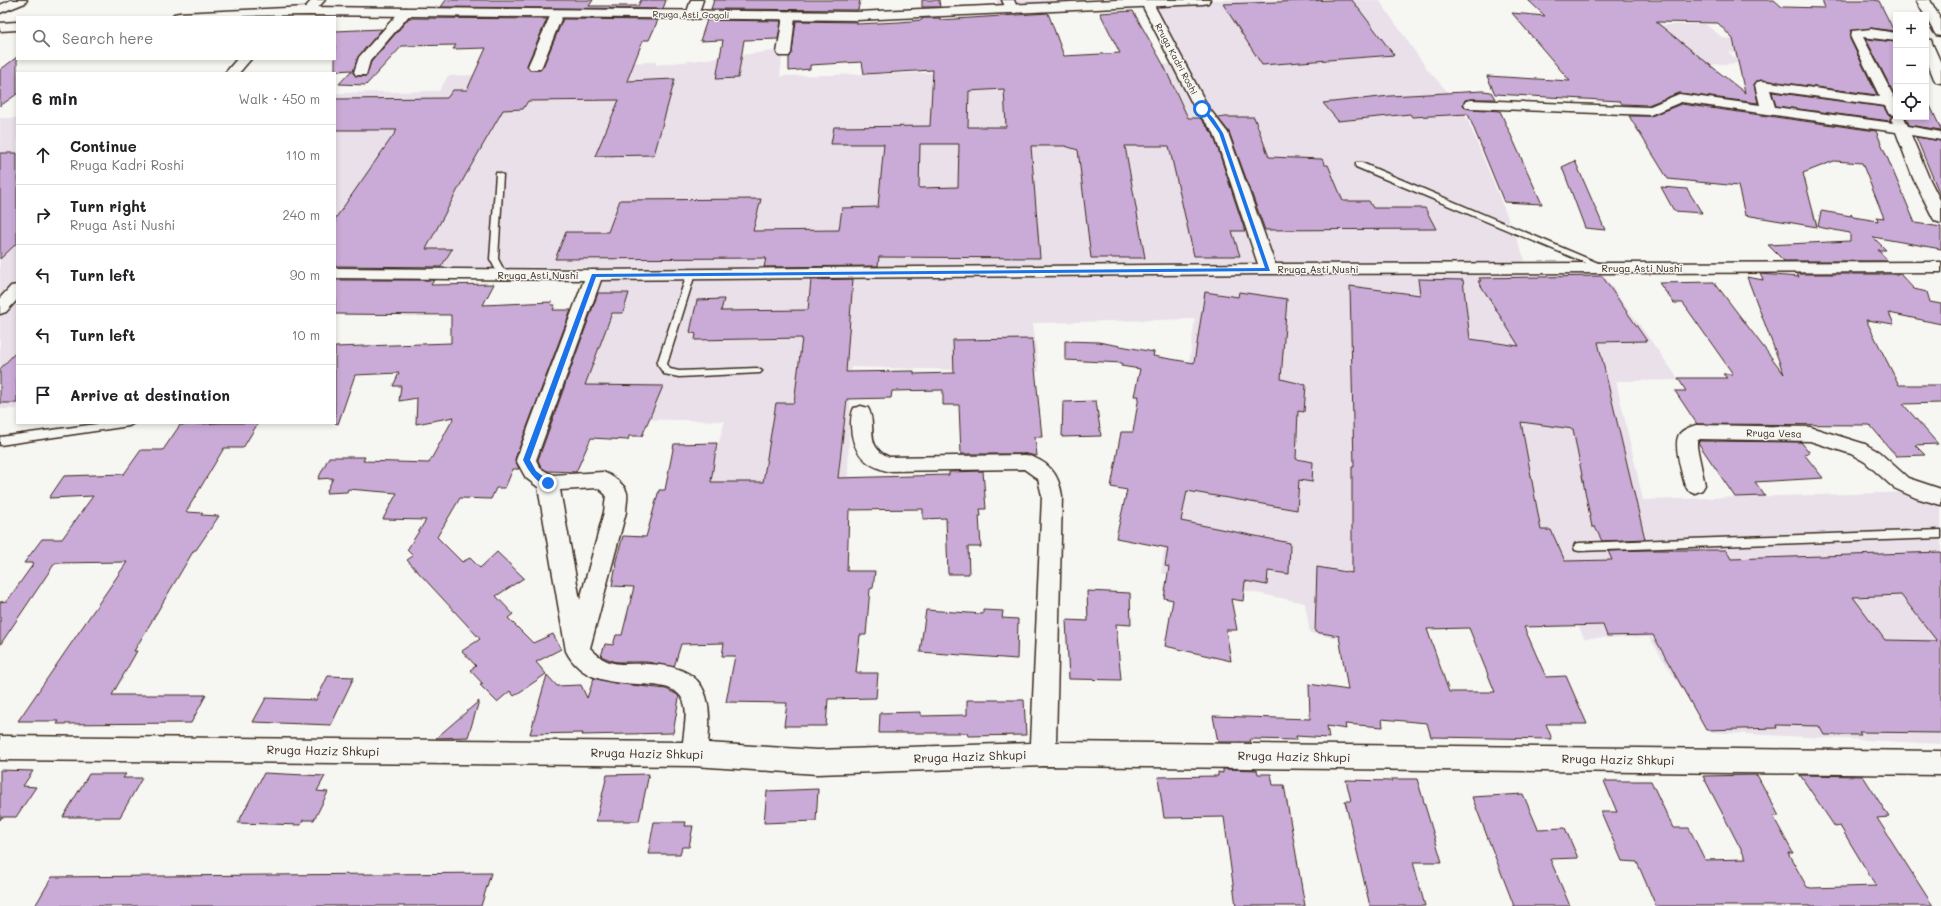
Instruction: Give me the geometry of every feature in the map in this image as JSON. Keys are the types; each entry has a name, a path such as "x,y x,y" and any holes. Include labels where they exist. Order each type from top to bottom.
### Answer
{"street":[{"path":"0,9 22,0"},
{"path":"308,11 319,0"},
{"path":"692,15 697,0"},
{"name":"Rruga Asti Gogoli","path":"215,16 284,14 308,11 857,16 1010,5 1147,3 1203,0"},
{"path":"1923,0 1941,32"},
{"name":"Rruga Kadri Roshi","path":"1147,3 1202,109 1221,133 1268,270"},
{"path":"361,72 364,60 406,12"},
{"path":"535,66 557,14"},
{"path":"784,53 789,16"},
{"path":"0,27 16,26"},
{"path":"1893,37 1862,33 1857,34 1856,38 1893,108"},
{"path":"1929,43 1941,45"},
{"path":"1928,48 1941,79"},
{"path":"233,72 243,60"},
{"path":"1769,111 1762,85 1893,115"},
{"path":"1471,104 1650,111 1679,98 1769,111 1893,116"},
{"path":"1899,120 1921,178 1941,218"},
{"path":"1906,120 1941,136"},
{"path":"1921,178 1941,182"},
{"name":"Rruga Asti Nushi","path":"336,273 594,275 1941,267"},
{"path":"578,651 615,512 617,493 603,480 548,483 533,473 526,460 594,275"},
{"path":"0,308 16,291"},
{"path":"861,413 861,439 871,454 878,461 888,464 1026,462 1042,469 1051,481 1052,504 1043,754"},
{"name":"Rruga Vesa","path":"1695,484 1687,438 1696,432 1804,433 1858,449 1872,457 1901,483 1923,492 1941,497"},
{"path":"548,483 578,651 588,663 607,672 670,676 688,686 697,705 694,754"},
{"name":"Rruga Haziz Shkupi","path":"0,748 694,754 817,762 1043,754 1941,763"}],"lane":[{"path":"1359,165 1606,268"},
{"path":"499,174 494,259 502,274"},
{"path":"691,274 662,364 668,372 679,374 757,371"},
{"path":"0,441 122,424"},
{"path":"1579,546 1941,534"}],"shaded area":[{"path":"996,0 1379,0 1427,69 1463,109 1531,274 1603,274 1679,380 1616,381 1643,500 1917,492 1941,499 1941,744 1709,732 1649,637 1584,638 1578,625 1414,623 1356,642 1310,633 1305,603 1161,573 1195,319 1033,323 1039,372 851,367 846,543 690,544 725,421 543,417 592,267 336,270 336,93 439,91 448,76 528,73 542,64 656,62 656,65 783,50 780,76 1068,70 1175,64 1139,1 998,7"},
{"path":"1629,0 1662,25 1705,24 1723,38 1817,51 1823,65 1728,52 1741,63 1673,67"},
{"path":"0,118 16,118 16,409 0,409"}],"building":[{"path":"446,0 593,0 589,6 638,6 641,0 666,0 663,9 441,7"},
{"path":"714,0 860,0 857,10 711,9"},
{"path":"922,0 939,0 940,7 922,7"},
{"path":"1352,0 1394,55 1262,65 1223,4"},
{"path":"1528,0 1774,0 1782,7 1825,8 1822,0 1874,0 1879,1 1893,31 1871,28 1851,31 1850,39 1877,95 1762,80 1757,81 1754,84 1758,103 1679,93 1648,105 1622,104 1620,101 1495,94 1487,76 1570,81 1512,13 1545,16","holes":["1656,22 1718,23 1733,39 1745,93"]},
{"path":"1133,11 1163,64 1188,118 1200,118 1213,134 1245,231 1232,231 1240,256 1194,256 1169,146 1125,146 1145,258 1091,258 1078,150 1065,146 1031,146 1040,258 879,257 878,266 764,267 766,258 555,259 566,232 608,232 620,200 761,199 753,231 839,230 842,208 878,207 884,144 831,144 834,127 930,126 933,70 864,74 862,62 810,65 810,69 789,71 789,58 792,53 796,21 857,22 857,24 922,20 922,18 940,18 940,20 1048,13 1064,56 1120,53 1100,13","holes":["1004,89 1006,127 968,127 969,91","920,144 959,144 958,187 919,188"]},
{"path":"409,18 547,19 527,65 530,70 540,70 543,67 563,19 658,20 649,40 643,40 627,81 675,79 654,155 595,156 619,100 528,101 523,109 503,110 426,249 452,249 441,267 336,266 336,218 397,130 336,130 336,99 447,98 453,90 467,90 486,48 453,49 456,45 402,46 366,85 339,84 352,70 335,71 336,31 382,29 358,57 353,73 356,76 366,76 371,62"},
{"path":"707,20 781,21 778,39 744,40 738,78 716,79 723,40 700,41"},
{"path":"1866,39 1893,42 1893,92"},
{"path":"16,58 16,95 0,106 0,70"},
{"path":"1483,91 1491,92 1495,99 1465,100 1463,105 1466,108 1471,109 1500,111 1542,204 1504,202 1468,114 1412,117 1410,114 1338,121 1323,103 1390,96"},
{"path":"1772,92 1884,107 1888,115 1892,116 1890,121 1776,106"},
{"path":"1929,103 1941,130 1909,125 1907,120 1929,120"},
{"path":"1681,104 1876,131 1915,223 1941,227 1941,249 1873,237 1886,250 1878,250 1888,261 1784,261 1768,245 1850,241 1850,233 1818,227 1821,211 1851,216 1851,214 1853,217 1878,221 1877,217 1884,218 1862,163 1834,161 1803,173 1817,227 1745,215 1738,186 1668,179 1629,116 1651,116"},
{"path":"1254,117 1269,157 1322,159 1325,165 1328,165 1343,201 1369,201 1373,208 1425,208 1436,229 1265,230 1229,132 1218,118"},
{"path":"1916,137 1941,141 1941,197"},
{"path":"0,153 16,153 16,244 0,259"},
{"path":"1575,161 1605,230 1585,228 1562,167"},
{"path":"1661,187 1687,189 1702,213 1674,211"},
{"path":"1760,274 1799,277 1796,274 1900,274 1914,289 1927,292 1930,302 1941,304 1941,324 1889,313 1894,324 1866,320 1899,385 1941,385 1941,403 1903,404 1938,444 1915,445 1925,455 1896,456 1870,425 1697,424 1675,391 1686,391 1678,378 1727,378 1723,374 1733,374 1683,303 1674,303 1659,283 1714,282 1784,374 1747,277 1763,280"},
{"path":"1602,276 1647,341 1598,342 1645,539 1602,541 1595,527 1592,527 1573,429 1521,422 1541,530 1551,530 1565,561 1612,560 1608,551 1648,550 1726,550 1731,559 1941,552 1941,733 1859,732 1861,735 1824,735 1819,726 1776,725 1777,728 1706,730 1653,635 1607,636 1603,625 1524,627 1546,677 1566,676 1587,724 1546,724 1552,739 1431,737 1427,723 1382,719 1383,727 1345,724 1346,729 1327,726 1329,738 1296,736 1297,740 1250,739 1251,742 1218,742 1213,716 1310,719 1309,684 1348,690 1339,636 1315,632 1317,567 1352,573 1352,467 1354,467 1350,286 1420,295 1418,279 1463,280 1470,339 1519,346 1478,281 1481,281 1479,278","holes":["1901,595 1937,641 1885,640 1853,597","1469,628 1495,692 1449,692 1427,629"]},
{"path":"853,279 846,372 914,371 914,374 954,373 953,340 1032,339 1042,437 1035,437 1037,456 1026,454 961,454 959,405 943,405 943,390 892,391 891,398 847,399 838,478 949,475 949,472 983,471 986,509 980,509 981,516 979,516 981,547 968,547 969,574 948,574 946,518 923,519 923,509 849,510 847,571 875,571 873,588 870,589 866,635 860,635 856,673 878,673 876,698 828,699 826,726 784,726 787,703 726,702 735,656 722,656 724,643 681,644 674,667 647,662 616,662 601,656 605,644 613,645 616,635 622,635 634,587 612,586 615,564 623,536 646,537 659,490 665,490 674,444 717,443 711,482 763,482 776,403 794,403 802,338 695,340 696,334 690,332 697,300 724,299 721,311 808,310 811,280"},
{"path":"336,280 434,280 431,285 494,284 483,305 552,302 551,305 555,305 553,310 571,310 515,459 519,469 513,469 505,488 496,488 491,499 460,498 437,537 462,562 470,558 480,568 497,552 524,578 496,596 513,614 508,618 533,643 553,634 561,649 536,662 546,674 514,696 510,691 497,702 480,685 483,684 470,670 476,666 462,651 480,639 407,560 413,556 407,550 426,520 383,519 397,493 348,489 347,492 326,493 333,478 318,479 329,457 365,457 363,461 429,463 454,417 416,424 417,398 399,401 401,386 393,386 399,373 355,375 338,424 336,423 336,347 451,343 451,315 336,314"},
{"path":"1205,292 1238,297 1239,292 1287,299 1281,379 1306,385 1304,412 1298,411 1296,459 1313,462 1312,482 1299,480 1297,510 1187,491 1181,521 1290,543 1289,574 1268,571 1267,585 1245,581 1243,601 1231,599 1237,630 1226,630 1231,661 1165,646 1173,600 1164,598 1169,567 1165,566 1168,548 1116,538 1127,490 1111,487 1121,432 1133,432 1139,396 1134,396 1140,369 1121,366 1122,363 1065,360 1065,341 1098,342 1154,352 1153,356 1194,363"},
{"path":"598,293 629,293 623,313 612,313 585,385 663,386 642,436 629,436 628,440 591,438 576,472 547,471 541,467 538,460"},
{"path":"16,352 16,403 0,403 0,369"},
{"path":"1096,401 1101,436 1062,437 1063,402"},
{"path":"257,424 243,448 224,448 186,512 219,516 196,550 194,550 134,651 137,651 112,695 206,695 191,723 57,724 59,721 18,721 127,562 55,563 0,645 0,602 7,601 34,563 24,563 42,539 62,539 93,496 49,498 64,476 124,474 141,450 163,450 180,425"},
{"path":"1700,441 1801,442 1810,453 1804,454 1823,478 1755,482 1765,496 1735,497 1698,443"},
{"path":"1087,591 1130,593 1131,625 1116,624 1121,680 1069,679 1066,620 1088,621"},
{"path":"926,610 983,614 983,610 1003,611 1002,618 1018,619 1017,659 920,652"},
{"path":"547,675 557,686 581,685 587,698 594,678 614,683 666,689 678,695 679,698 673,733 582,735 583,733 530,734"},
{"path":"328,676 354,677 331,725 253,722 266,698 316,700"},
{"path":"967,700 1024,700 1026,735 968,736 967,733 879,733 880,713 921,712 921,716 967,715"},
{"path":"479,701 468,737 436,738"},
{"path":"1223,769 1257,770 1258,774 1271,774 1273,785 1284,785 1305,906 1236,906 1224,817 1164,818 1158,777 1218,776 1218,772 1223,773"},
{"path":"0,770 33,771 23,786 36,787 16,817 2,817 0,820"},
{"path":"264,773 325,776 317,791 328,792 314,820 303,820 301,825 238,823"},
{"path":"89,774 126,774 123,778 142,778 120,817 63,817"},
{"path":"649,774 639,821 596,821 607,775"},
{"path":"1757,775 1779,816 1773,816 1793,853 1788,853 1807,887 1811,888 1876,886 1840,826 1835,827 1800,775 1863,776 1889,817 1877,818 1933,906 1656,906 1637,862 1622,861 1601,812 1617,812 1604,781 1651,781 1673,828 1689,828 1705,860 1746,859 1703,776"},
{"path":"1391,779 1417,779 1442,862 1413,862 1425,906 1370,906 1345,801 1351,801 1346,780 1392,781"},
{"path":"818,789 816,821 764,823 767,791"},
{"path":"1523,794 1538,829 1565,828 1578,858 1550,859 1570,906 1514,906 1472,797"},
{"path":"654,822 686,822 685,826 693,826 689,847 682,847 680,854 648,854"},
{"path":"491,873 481,906 35,906 52,877"}],"route":[{"path":"548,483 533,473 526,460 594,275 1268,270 1221,133 1202,109"}]}
